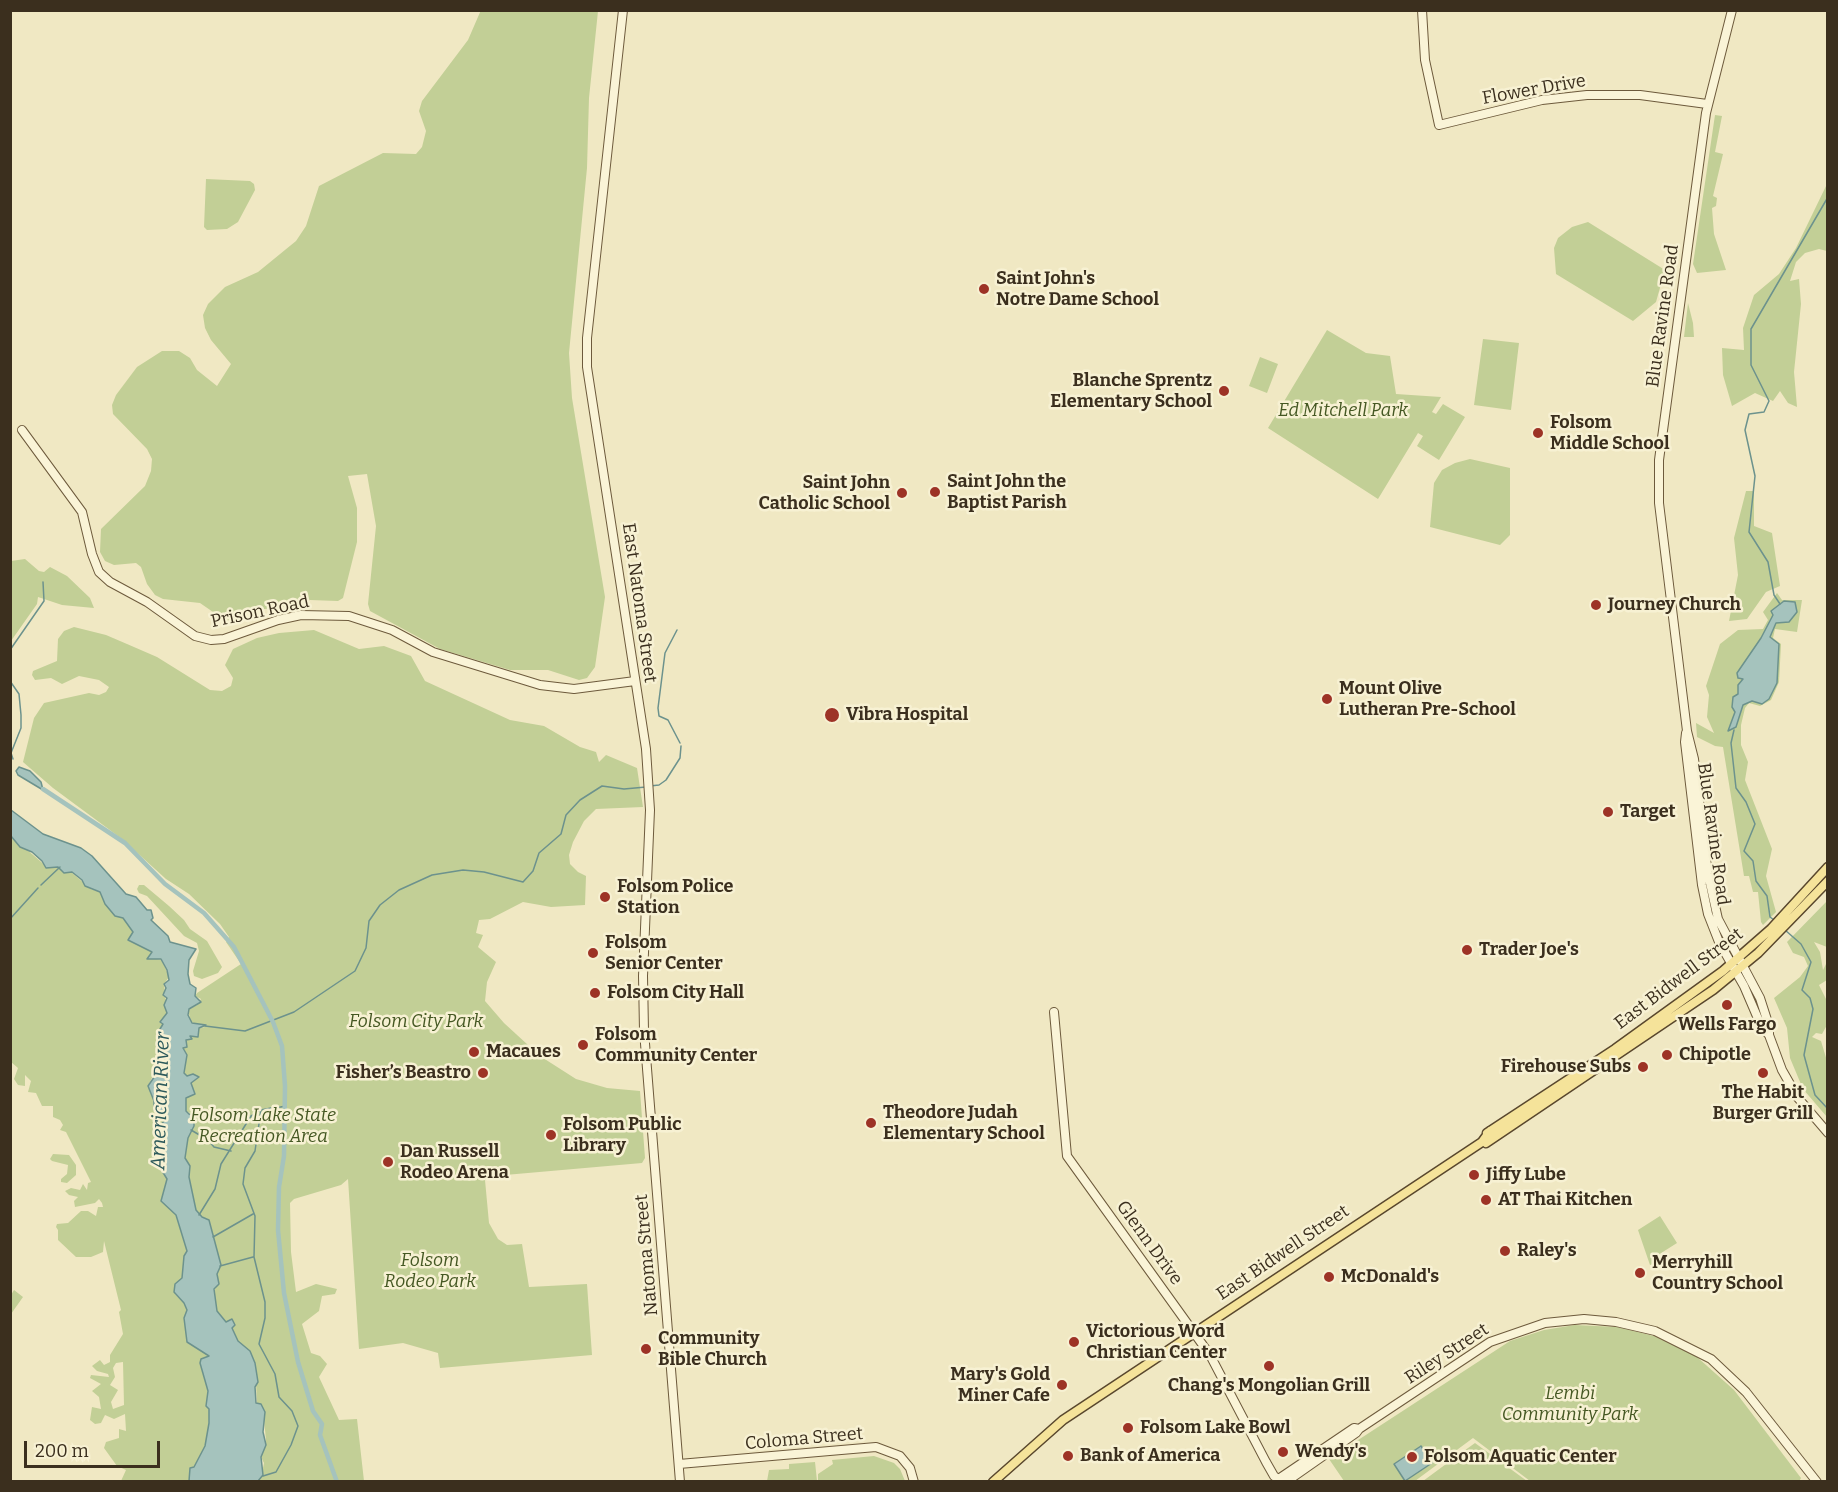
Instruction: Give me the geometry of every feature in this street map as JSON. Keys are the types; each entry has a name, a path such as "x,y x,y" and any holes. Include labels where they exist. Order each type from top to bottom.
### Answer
{"main road":[{"name":"East Natoma Street","path":"624,10 586,353 588,382 647,761 650,802 643,987 654,1170"},
{"name":"Flower Drive","path":"1422,10 1425,60 1439,125 1529,103 1587,95 1640,95 1707,104"},
{"name":"Blue Ravine Road","path":"1730,12 1707,104 1659,470 1659,503 1687,731 1697,783 1711,887 1718,919 1737,965"},
{"name":"Prison Road","path":"22,430 82,512 92,554 99,572 110,582 147,602 195,636 217,640 290,617 313,614 350,616 392,630 433,652 540,685 574,689 635,681"},
{"name":"Blue Ravine Road","path":"1687,731 1686,755 1708,914 1719,942 1737,965 1766,1014 1769,1035 1790,1085 1827,1133"},
{"path":"1686,755 1690,756 1693,776 1697,783"},
{"path":"1700,866 1705,881 1711,887"},
{"path":"1789,922 1801,902 1825,875 1826,869"},
{"name":"East Bidwell Street","path":"1773,933 1785,913 1826,869"},
{"name":"East Bidwell Street","path":"993,1482 1063,1420 1450,1163 1458,1162 1490,1136 1664,1024 1789,922 1827,881"},
{"name":"East Bidwell Street","path":"1490,1136 1525,1113 1529,1105 1737,965"},
{"path":"1664,1024 1663,1019 1689,996"},
{"name":"Glenn Drive","path":"1054,1012 1066,1153 1210,1355 1278,1480"},
{"path":"1622,1052 1625,1047 1654,1026 1655,1020"},
{"name":"Natoma Street","path":"654,1170 681,1482"},
{"name":"Riley Street","path":"1278,1480 1354,1428 1359,1429 1477,1350 1503,1336 1545,1323 1578,1319 1607,1321 1655,1331 1711,1359 1746,1392 1817,1482"},
{"name":"Coloma Street","path":"679,1464 876,1447 900,1456 910,1468 914,1482"}],"green space":[{"path":"481,10 598,11 589,98 587,168 569,353 572,398 605,597 595,667 587,678 579,680 548,670 510,670 440,649 370,611 368,604 376,526 367,474 348,476 357,508 357,542 343,598 338,601 310,600 304,604 257,610 226,621 200,603 163,599 155,595 147,584 141,567 136,563 114,565 105,561 100,552 101,529 145,486 151,471 152,459 147,449 113,414 112,405 116,395 137,367 162,351 179,351 190,358 197,370 217,386 231,364 211,340 205,328 203,315 208,304 225,287 258,272 296,241 306,226 319,186 383,153 416,154 422,147 426,131 419,111 422,101 468,40"},
{"path":"1715,115 1722,116 1715,152 1723,154 1713,196 1717,198 1716,206 1712,208 1714,234 1726,270 1697,273 1693,264"},
{"path":"206,179 250,181 254,184 255,190 238,222 227,229 207,230 204,227"},
{"path":"1827,184 1827,251 1819,249 1805,253 1796,262 1790,281 1799,279 1801,304 1794,372 1797,407 1788,403 1780,391 1773,401 1755,393 1732,406 1723,375 1722,348 1744,350 1743,328 1754,295 1779,274 1796,248"},
{"path":"1588,222 1665,270 1656,302 1633,321 1556,274 1554,248 1558,238 1572,227"},
{"path":"1688,303 1693,323 1694,337 1684,337"},
{"name":"Ed Mitchell Park","path":"1327,330 1366,353 1390,356 1396,394 1441,397 1432,412 1436,414 1443,404 1465,417 1439,460 1417,446 1423,436 1418,433 1378,499 1268,428"},
{"path":"1483,339 1519,343 1511,410 1474,405"},
{"path":"1260,357 1278,364 1267,393 1249,386"},
{"path":"1470,459 1510,468 1510,535 1500,545 1430,527 1434,483 1442,470"},
{"path":"1746,491 1754,491 1754,526 1772,533 1780,586 1766,592 1747,619 1729,621 1738,575 1734,538"},
{"path":"25,559 39,571 44,572 50,567 67,576 90,598 94,608 62,605 38,597 37,604 11,641 11,561"},
{"path":"1777,593 1782,600 1802,600 1797,632 1775,629 1773,638 1781,644 1779,682 1771,700 1760,706 1749,703 1745,708 1741,725 1741,745 1748,762 1745,780 1772,849 1766,876 1776,912 1763,925 1758,892 1753,892 1749,876 1744,876 1723,747 1715,746 1697,737 1696,723 1714,733 1707,717 1709,695 1706,686 1720,644 1738,630 1763,629 1768,620 1763,612"},
{"path":"74,627 106,635 127,644 157,657 210,690 222,691 231,686 233,678 225,665 233,649 257,638 279,633 314,630 359,649 384,646 411,656 425,681 510,720 544,726 580,747 596,752 599,762 606,755 637,768 643,807 596,809 584,821 573,842 569,855 570,864 586,876 585,905 551,907 523,902 490,919 479,920 476,933 483,935 478,947 496,962 487,982 485,1001 504,1023 540,1056 576,1079 607,1088 640,1091 645,1158 642,1163 505,1175 485,1180 489,1223 498,1239 507,1245 522,1244 529,1287 587,1284 592,1355 440,1368 438,1353 403,1343 359,1349 348,1179 341,1185 294,1199 290,1203 291,1252 296,1292 316,1284 337,1289 335,1294 322,1296 319,1311 302,1324 311,1353 320,1356 327,1364 319,1377 339,1420 357,1419 364,1481 258,1481 264,1463 261,1457 266,1440 264,1420 257,1403 255,1363 238,1341 232,1327 234,1325 232,1319 226,1322 217,1311 213,1292 219,1283 217,1274 221,1265 208,1219 202,1217 196,1210 189,1177 190,1166 185,1158 188,1138 194,1127 194,1115 186,1111 186,1098 195,1094 191,1083 199,1077 193,1074 187,1076 184,1073 186,1056 183,1048 186,1040 191,1038 190,1036 198,1037 199,1028 205,1027 191,1022 188,1010 197,1005 201,999 195,996 197,993 241,964 226,942 229,937 220,924 189,894 166,879 122,839 53,788 23,762 34,718 44,703 89,693 99,695 106,692 109,687 99,680 79,676 62,684 51,678 35,680 32,675 33,671 57,661 58,639 64,631"},
{"name":"Folsom Lake State Recreation Area","path":"11,836 47,867 58,867 71,872 91,889 100,892 113,913 123,918 133,932 128,940 152,952 148,957 162,960 169,977 164,984 167,1013 160,1022 164,1024 161,1034 165,1051 148,1086 154,1101 154,1110 164,1121 159,1127 158,1151 153,1156 167,1179 166,1190 161,1199 176,1215 187,1251 184,1256 182,1278 175,1294 187,1310 184,1318 187,1341 210,1356 201,1359 200,1364 208,1391 206,1406 209,1409 210,1423 205,1446 194,1467 190,1468 189,1481 121,1481 126,1470 117,1466 104,1448 106,1442 119,1438 119,1429 126,1431 125,1414 114,1419 105,1415 101,1423 95,1424 90,1420 92,1407 101,1409 99,1397 92,1391 101,1384 90,1378 91,1375 109,1377 108,1374 97,1371 92,1366 100,1360 104,1365 110,1362 110,1355 123,1334 119,1312 121,1310 104,1241 103,1252 91,1257 76,1257 58,1240 56,1227 57,1224 68,1223 81,1211 88,1211 96,1216 98,1207 103,1207 99,1199 95,1203 75,1207 74,1201 78,1197 69,1195 65,1191 71,1188 80,1190 83,1184 87,1190 88,1183 91,1182 66,1132 60,1130 63,1125 60,1120 53,1117 53,1106 42,1106 36,1093 28,1092 31,1081 25,1075 25,1086 18,1085 14,1079 18,1068 11,1062","holes":["123,1362 124,1405 113,1409 111,1402 118,1390 110,1385 115,1377 113,1368 116,1363"]},
{"path":"139,885 144,885 184,920 190,929 207,941 222,967 218,973 202,979 194,976 193,971 199,951 197,943 184,936 147,896 139,893 137,889"},
{"path":"1827,901 1827,947 1814,942 1820,952 1823,970 1827,962 1827,980 1819,985 1827,1001 1827,1025 1822,1034 1816,1033 1812,1037 1821,1041 1827,1061 1827,1117 1803,1089 1790,1058 1787,1028 1774,998 1800,977 1808,966 1804,957 1793,953 1787,942"},
{"path":"53,1154 69,1155 76,1165 76,1175 67,1183 61,1182 61,1179 67,1174 68,1165 52,1161 50,1159"},
{"path":"1660,1216 1677,1243 1658,1255 1659,1262 1650,1265 1638,1230"},
{"path":"14,1290 23,1297 11,1314 11,1295"},
{"name":"Lembi Community Park","path":"1575,1325 1617,1327 1654,1336 1697,1357 1734,1390 1801,1478 1799,1482 1530,1481 1473,1438 1415,1481 1344,1481 1329,1459 1510,1341 1544,1330"},
{"path":"1475,1443 1527,1481 1423,1481 1457,1456"},
{"path":"874,1456 894,1463 900,1469 905,1481 818,1481 818,1474 833,1464 832,1460"},
{"path":"815,1462 817,1481 767,1481 769,1470 789,1469 789,1464"}],"water":[{"path":"1784,601 1795,602 1797,612 1789,622 1776,623 1770,637 1779,644 1777,683 1769,699 1762,704 1752,701 1743,705 1736,727 1728,731 1735,712 1732,707 1733,697 1738,694 1738,685 1743,679 1738,678 1737,673 1761,638 1773,615 1771,611"},
{"path":"19,767 30,771 41,782 43,790 18,775 16,771"},
{"name":"American River","path":"11,810 43,834 81,848 92,856 126,894 136,897 147,910 151,910 153,918 151,920 168,936 170,942 196,949 189,960 188,974 190,984 196,988 195,996 201,1002 189,1009 188,1015 192,1023 206,1025 199,1028 198,1037 190,1036 192,1039 186,1040 187,1047 183,1048 187,1055 184,1073 187,1076 193,1074 199,1077 191,1083 195,1094 186,1098 186,1111 194,1115 194,1126 188,1138 185,1158 190,1166 189,1177 196,1210 202,1217 209,1220 221,1265 217,1274 219,1284 214,1289 217,1311 226,1322 232,1319 235,1325 232,1328 238,1341 250,1351 255,1363 258,1382 255,1387 256,1403 261,1404 265,1412 263,1432 266,1445 261,1457 263,1475 258,1481 189,1481 190,1468 194,1467 205,1446 209,1423 209,1409 206,1406 208,1391 200,1363 201,1359 209,1356 187,1342 184,1318 187,1310 174,1292 175,1284 182,1278 184,1256 187,1251 176,1215 161,1201 167,1179 153,1156 158,1151 159,1127 164,1121 154,1110 154,1101 148,1086 157,1073 156,1066 165,1051 161,1041 163,1031 160,1029 163,1024 160,1022 167,1013 164,1005 167,998 163,995 166,988 164,984 169,980 167,970 161,959 147,959 152,952 128,940 133,932 123,918 115,916 105,904 100,892 85,886 82,880 72,872 64,873 58,867 46,868 32,852 20,847 11,836"},
{"path":"1421,1446 1432,1463 1405,1481 1394,1464"}],"waterway":[{"path":"1780,604 1774,595 1768,562 1749,532 1755,476 1745,430 1749,414 1764,412 1769,401 1751,365 1751,329 1828,197"},
{"path":"10,650 44,601 43,582"},
{"path":"677,630 665,653 658,708 659,716 668,720 680,743"},
{"path":"10,681 19,694 21,715 21,728 11,753 13,759"},
{"path":"1734,730 1731,743 1736,788 1746,802 1755,824 1744,851 1753,861 1756,881 1767,896 1770,917 1774,920"},
{"path":"650,786 659,785 666,780 680,758 681,746"},
{"path":"205,1026 245,1031 294,1012 355,971 366,948 369,921 380,905 399,890 432,875 463,870 484,872 523,882 533,871 539,853 561,834 566,815 580,800 602,786 624,789 646,787"},
{"path":"43,789 125,843 165,884 204,913 234,947 273,1022 282,1046 285,1086 284,1156 279,1187 278,1230 284,1293 298,1362 313,1411 322,1424 320,1435 337,1482"},
{"path":"41,885 60,867"},
{"path":"10,919 38,888"},
{"path":"1785,930 1801,944 1811,962 1802,990 1810,998 1813,1009 1804,1055 1815,1095 1828,1109"},
{"path":"275,1108 286,1106"},
{"path":"263,1476 276,1472 291,1445 298,1426 292,1411 279,1397 275,1374 259,1344 265,1318 265,1302 254,1257 255,1216 243,1184 245,1168 255,1151 261,1110 271,1108"},
{"path":"199,1215 215,1189 221,1164 251,1116 260,1111"},
{"path":"191,1130 208,1140 214,1147 231,1151"},
{"path":"213,1237 253,1214"},
{"path":"220,1266 253,1257"}],"place":[{"name":"Saint John's Notre Dame School","path":"984,289"},
{"name":"Blanche Sprentz Elementary School","path":"1224,391"},
{"name":"Folsom Middle School","path":"1538,433"},
{"name":"Saint John the Baptist Parish","path":"935,492"},
{"name":"Saint John Catholic School","path":"902,493"},
{"name":"Journey Church","path":"1596,605"},
{"name":"Mount Olive Lutheran Pre-School","path":"1327,699"},
{"name":"Vibra Hospital","path":"832,715"},
{"name":"Target","path":"1608,812"},
{"name":"Folsom Police Station","path":"605,897"},
{"name":"Trader Joe's","path":"1467,950"},
{"name":"Folsom Senior Center","path":"593,953"},
{"name":"Folsom City Hall","path":"595,993"},
{"name":"Wells Fargo","path":"1727,1005"},
{"name":"Folsom Community Center","path":"583,1045"},
{"name":"Macaues","path":"474,1052"},
{"name":"Chipotle","path":"1667,1055"},
{"name":"Firehouse Subs","path":"1643,1067"},
{"name":"Fisher’s Beastro","path":"483,1073"},
{"name":"The Habit Burger Grill","path":"1763,1073"},
{"name":"Theodore Judah Elementary School","path":"871,1123"},
{"name":"Folsom Public Library","path":"551,1135"},
{"name":"Dan Russell Rodeo Arena","path":"388,1162"},
{"name":"Jiffy Lube","path":"1474,1175"},
{"name":"AT Thai Kitchen","path":"1486,1200"},
{"name":"Raley's","path":"1505,1251"},
{"name":"Merryhill Country School","path":"1640,1273"},
{"name":"McDonald's","path":"1329,1277"},
{"name":"Victorious Word Christian Center","path":"1074,1342"},
{"name":"Community Bible Church","path":"646,1349"},
{"name":"Chang's Mongolian Grill","path":"1269,1366"},
{"name":"Mary's Gold Miner Cafe","path":"1062,1385"},
{"name":"Folsom Lake Bowl","path":"1128,1428"},
{"name":"Wendy's","path":"1283,1452"},
{"name":"Bank of America","path":"1068,1456"},
{"name":"Folsom Aquatic Center","path":"1412,1457"}],"park label":[{"name":"Folsom City Park","path":"416,1022"},
{"name":"Folsom Rodeo Park","path":"430,1271"}]}
